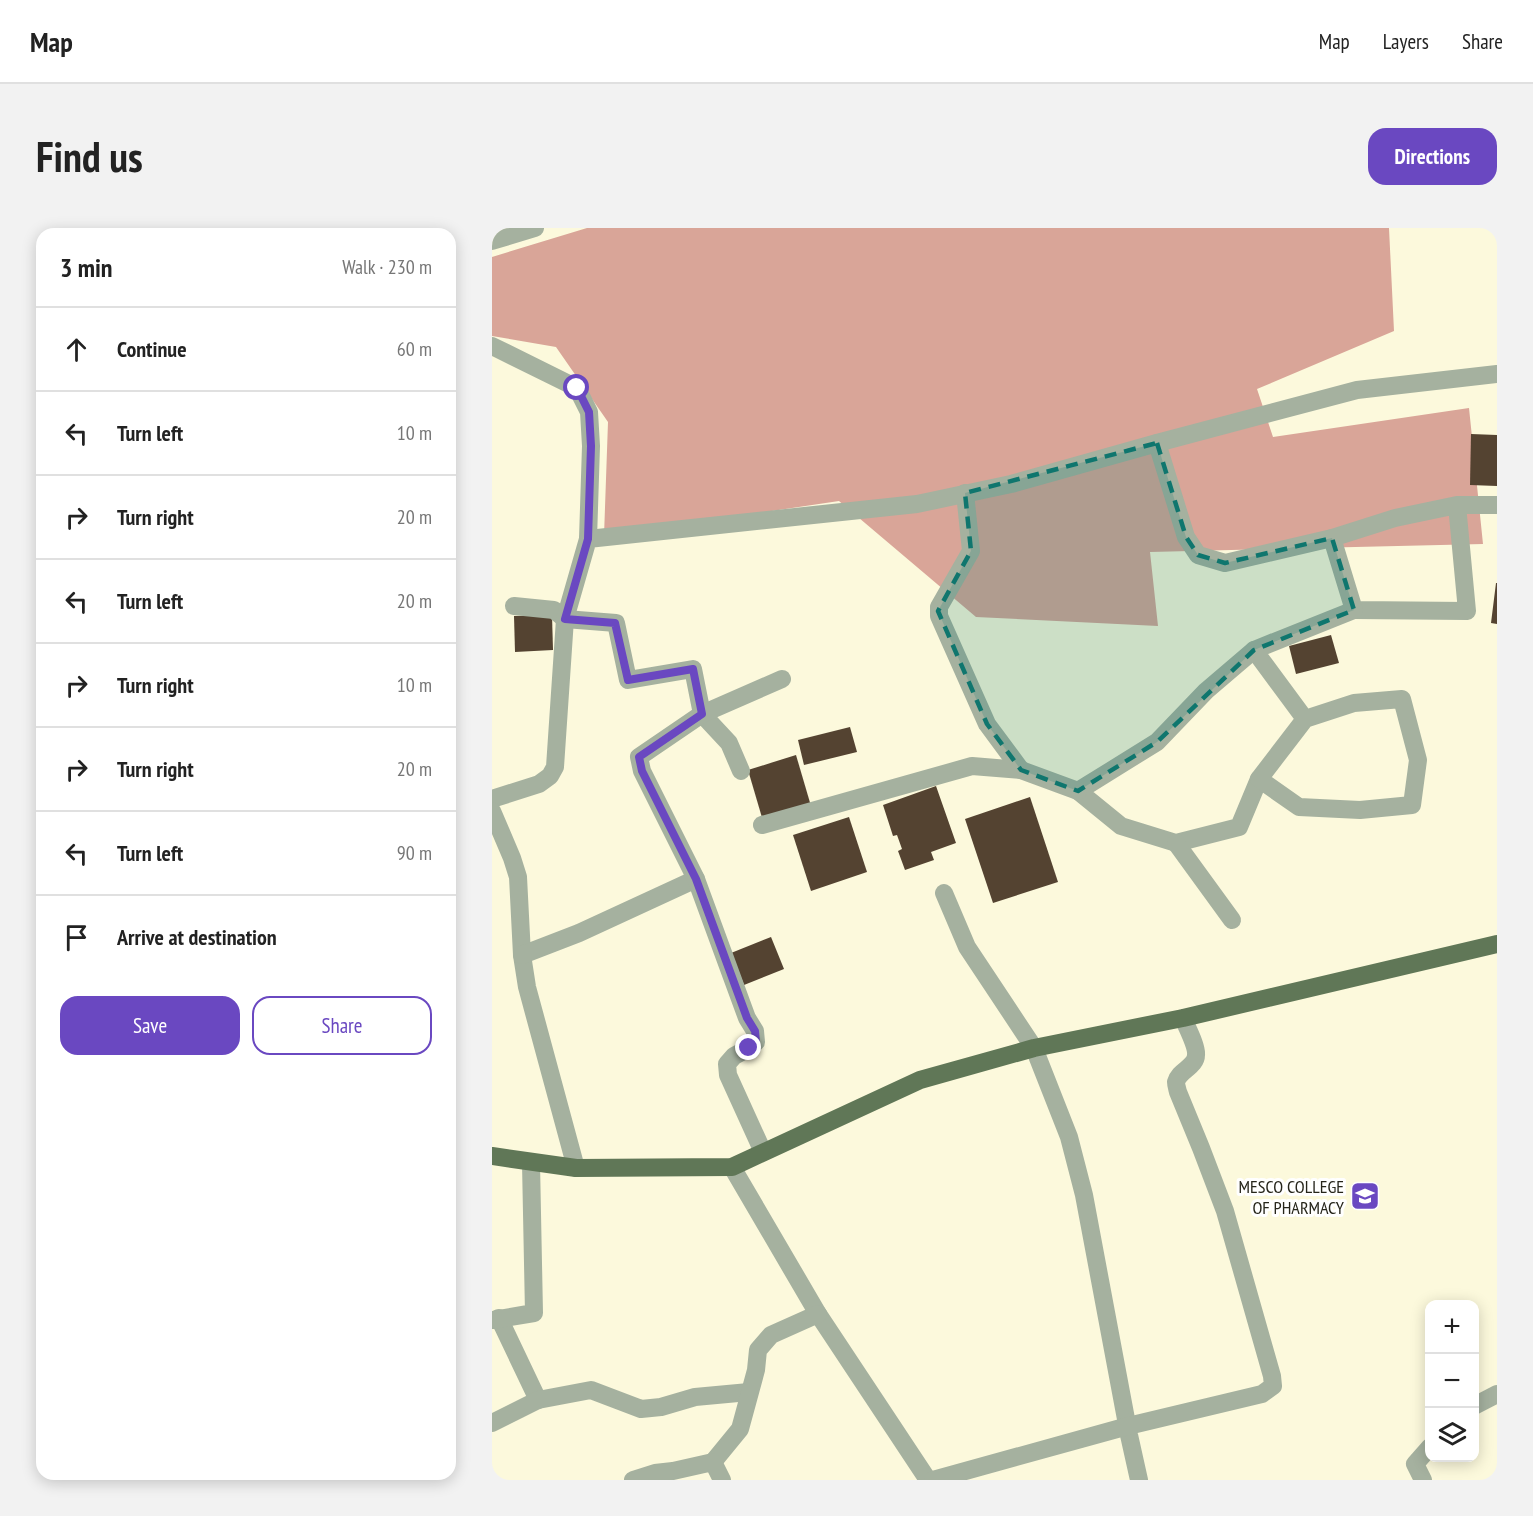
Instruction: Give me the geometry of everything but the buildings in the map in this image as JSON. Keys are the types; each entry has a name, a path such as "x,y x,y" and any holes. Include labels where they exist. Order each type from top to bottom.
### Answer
{"main road":[{"path":"492,1156 576,1168 732,1167 920,1080 1034,1048 1183,1018 1497,944"}],"street":[{"path":"492,241 535,228"},
{"path":"492,346 577,388 589,412 591,446 588,539 565,619 555,767 550,776 538,784 492,799"},
{"path":"588,539 916,504 1011,484 1157,442 1357,390 1497,374"},
{"path":"1157,442 1186,537 1198,555 1225,563 1332,538 1395,518 1456,505 1497,504"},
{"path":"965,493 972,551 939,608 939,616 987,724 1021,770"},
{"path":"1078,791 1157,742 1206,691 1254,650 1354,610 1467,611 1456,505"},
{"path":"1332,538 1354,610"},
{"path":"514,606 554,610 565,619 615,623 628,680 693,669 702,714 729,743 741,771"},
{"path":"1254,650 1305,719"},
{"path":"763,1152 728,1075 727,1064 734,1056 756,1042 755,1031 747,1018 696,879 642,771 639,757 702,714 782,679"},
{"path":"762,825 972,766 1021,770 1078,791 1121,826 1176,843 1239,827 1259,779 1305,719 1354,702 1402,699 1418,760 1412,805 1359,810 1299,807 1259,779"},
{"path":"492,811 518,877 522,955 527,987 576,1168"},
{"path":"1176,843 1233,920"},
{"path":"522,955 579,933 696,879"},
{"path":"944,893 967,947 1034,1048 1069,1137 1082,1184 1139,1480"},
{"path":"933,1480 1128,1426 1262,1394 1273,1386 1225,1211 1178,1092 1176,1082 1196,1058 1196,1051 1183,1018"},
{"path":"531,1163 534,1313 496,1319 538,1400"},
{"path":"732,1167 819,1314 928,1480"},
{"path":"633,1480 655,1473 713,1462 740,1429 756,1370 758,1350 771,1335 819,1314"},
{"path":"492,1423 538,1400 591,1390 641,1409 661,1407 695,1397 749,1392"},
{"path":"1479,1403 1497,1394"},
{"path":"1423,1480 1415,1464 1425,1453"},
{"path":"713,1462 722,1480"}],"highlighted area":[{"path":"1157,443 1186,537 1198,555 1225,563 1332,538 1354,610 1254,650 1157,742 1078,791 1021,770 987,724 938,611 971,551 965,493"}],"shaded area":[{"path":"587,228 1389,228 1394,331 1257,389 1273,437 1469,408 1483,544 1150,552 1158,626 976,617 839,501 604,536 608,422 556,347 492,336 492,257"}],"place":[{"name":"MESCO COLLEGE OF PHARMACY","path":"1365,1196"}],"route":[{"path":"577,388 589,412 591,446 588,539 565,619 615,623 628,680 693,669 702,714 639,757 642,771 696,879 747,1018 755,1031 756,1042 749,1048"}]}
